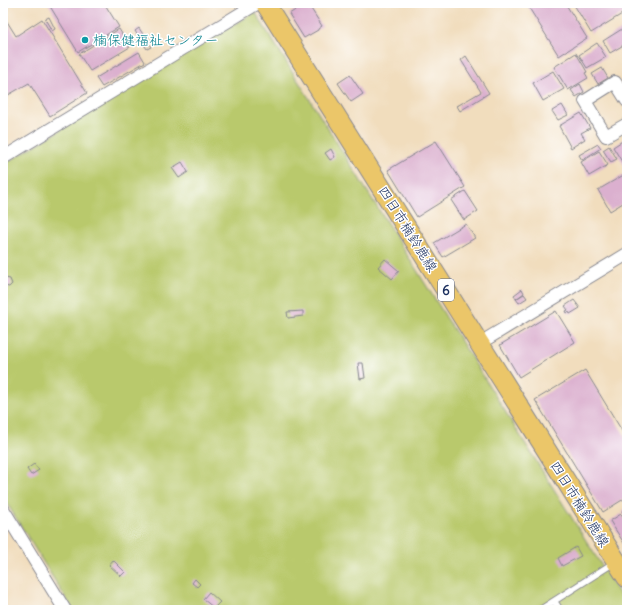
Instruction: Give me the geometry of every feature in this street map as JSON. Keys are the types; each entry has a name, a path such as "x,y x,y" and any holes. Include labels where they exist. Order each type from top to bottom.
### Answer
{"main road":[{"name":"四日市楠鈴鹿線","path":"265,3 627,578"}],"street":[{"path":"3,158 258,3"},
{"path":"627,101 615,82 585,101 606,136 627,124"},
{"path":"480,343 627,254"},
{"path":"3,509 59,608"}],"lane":[{"path":"540,610 617,562"},
{"path":"554,601 560,610"}],"green space":[{"path":"255,12 627,606 627,610 73,610 3,497 3,165"}],"building":[{"name":"楠保健福祉センター","path":"48,3 104,3 119,27 78,52"},
{"path":"526,3 565,3 587,38 559,56"},
{"path":"573,3 627,3 627,11 591,33"},
{"path":"305,4 308,4 322,26 304,38 289,14"},
{"path":"3,15 16,36 42,19 87,93 50,116 29,83 3,98"},
{"path":"49,17 55,29 52,31 45,19"},
{"path":"139,28 151,47 147,49 135,31"},
{"path":"119,29 130,47 90,71 79,54"},
{"path":"622,29 627,38 627,43 610,53 603,41"},
{"path":"597,43 606,57 587,68 579,55"},
{"path":"139,52 145,62 102,87 96,78"},
{"path":"576,53 587,72 585,73 588,78 568,90 554,67"},
{"path":"466,56 489,93 460,111 457,106 481,92 461,60"},
{"path":"602,68 608,78 598,84 592,74"},
{"path":"553,71 564,89 543,101 533,83"},
{"path":"350,75 363,94 351,102 338,83"},
{"path":"580,84 584,92 576,97 571,90"},
{"path":"562,105 568,115 558,120 552,111"},
{"path":"581,113 590,128 581,133 585,139 571,148 559,126"},
{"path":"627,138 627,163 624,165 613,147"},
{"path":"436,141 465,187 417,217 388,170"},
{"path":"598,144 601,148 582,160 579,155"},
{"path":"609,146 617,159 611,162 603,150"},
{"path":"331,149 335,157 330,160 325,153"},
{"path":"599,151 608,165 589,176 581,162"},
{"path":"182,162 188,172 179,178 172,168"},
{"path":"627,173 627,202 610,211 598,190"},
{"path":"465,191 478,211 464,220 451,200"},
{"path":"466,224 475,238 443,257 434,243"},
{"path":"385,259 399,271 392,279 378,267"},
{"path":"6,278 10,279 12,284 9,287 5,286 3,282"},
{"path":"522,289 524,293 516,299 514,295"},
{"path":"524,294 527,298 519,303 516,299"},
{"path":"574,300 580,308 570,314 569,312 567,313 566,311 568,310 565,306"},
{"path":"303,311 303,316 288,318 287,312"},
{"path":"556,311 575,342 519,377 500,345"},
{"path":"358,363 363,363 365,378 360,379"},
{"path":"585,370 627,439 627,497 603,512 535,400"},
{"path":"3,423 7,429 3,432"},
{"path":"34,464 39,470 31,475 27,469"},
{"path":"627,510 627,519 622,511"},
{"path":"621,514 627,521 627,548 610,521"},
{"path":"576,547 581,556 562,566 558,558"},
{"path":"113,560 125,572 121,576 109,565"},
{"path":"195,579 200,584 197,587 192,583"},
{"path":"209,592 220,602 214,608 203,599"}],"place":[{"name":"楠保健福祉センター","path":"85,40"}]}
